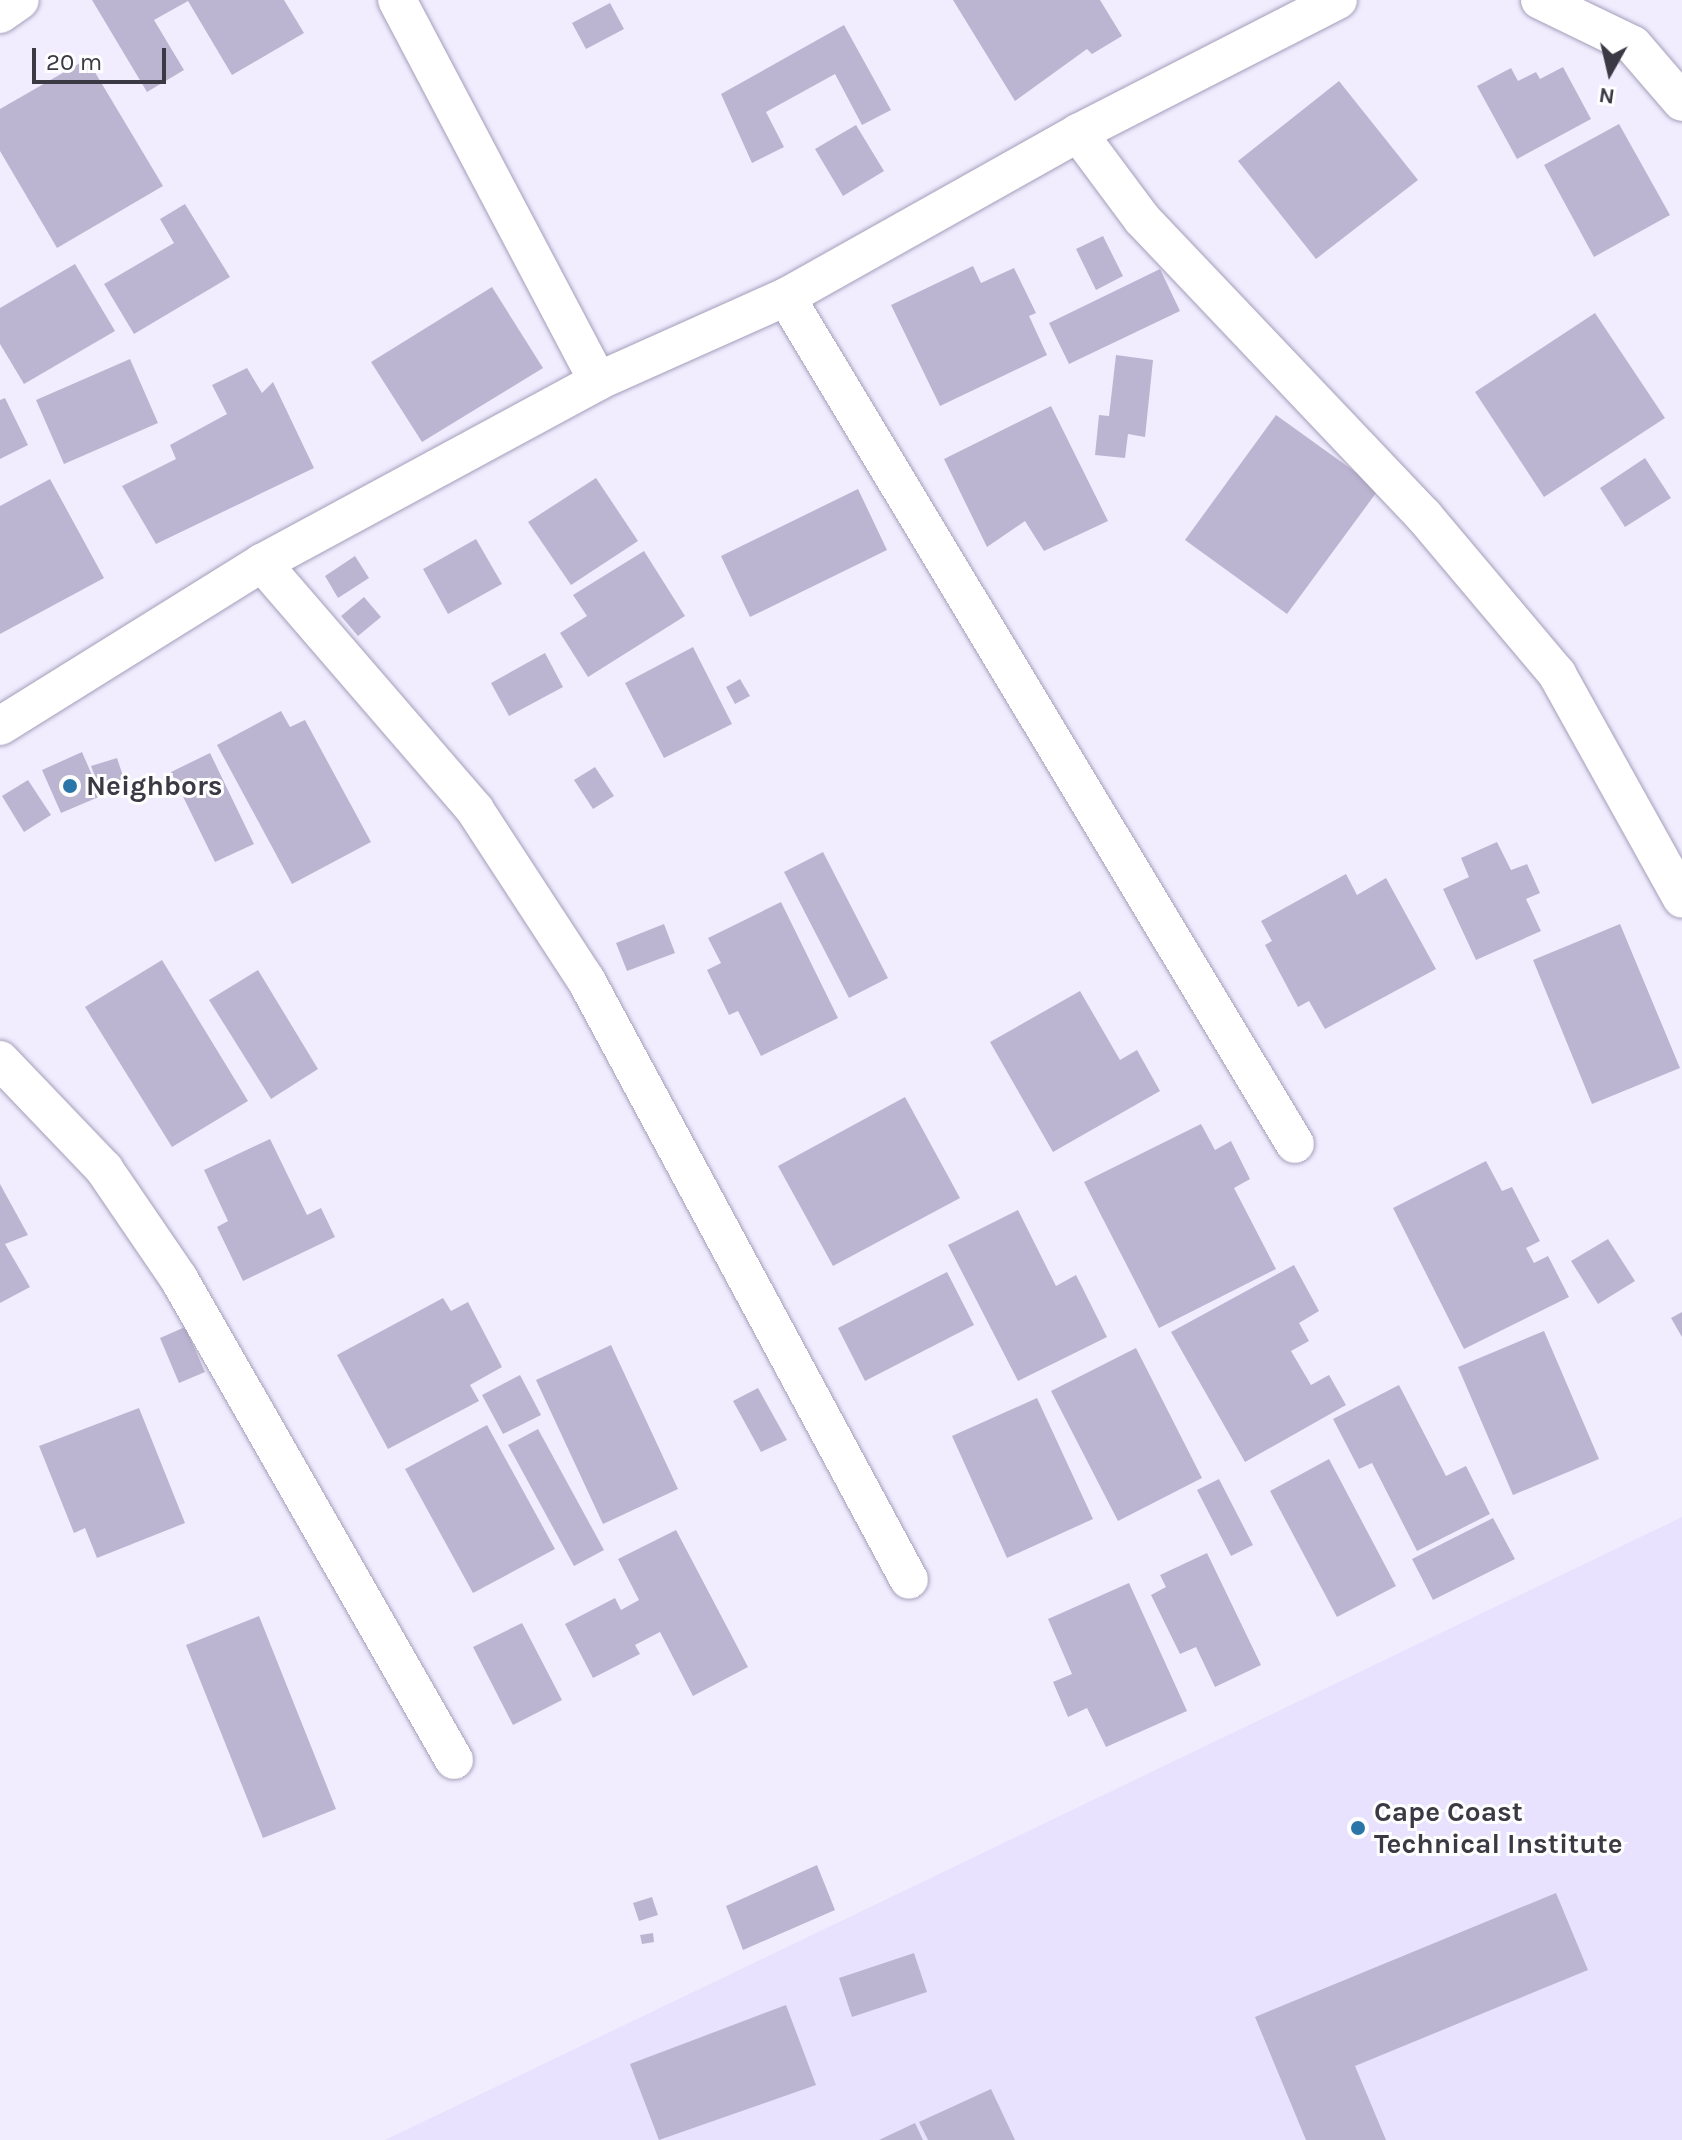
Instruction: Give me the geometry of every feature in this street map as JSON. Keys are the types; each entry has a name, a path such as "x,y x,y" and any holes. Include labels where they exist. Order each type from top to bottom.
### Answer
{"street":[{"path":"0,14 20,0"},
{"path":"397,0 598,381"},
{"path":"0,726 262,563 598,381 786,297 1078,133 1338,0"},
{"path":"1540,0 1633,45 1682,102"},
{"path":"1078,133 1142,219 1424,516 1557,674 1682,899"},
{"path":"786,297 1295,1144"},
{"path":"262,563 475,810 586,980 909,1580"},
{"path":"0,1060 104,1169 179,1279 454,1760"}],"shaded area":[{"name":"Cape Coast Technical Institute","path":"1682,1517 1682,2140 385,2140"}],"building":[{"path":"92,0 284,0 304,33 232,75 188,1 154,20 184,70 147,92"},
{"path":"953,0 1100,0 1122,36 1092,54 1087,49 1015,101"},
{"path":"610,3 624,29 586,49 572,23"},
{"path":"844,25 891,110 862,125 835,74 766,112 784,147 752,163 721,94"},
{"path":"87,59 163,186 57,248 0,151 0,109"},
{"path":"1563,67 1591,119 1517,159 1477,86 1511,68 1518,81 1536,72 1540,79"},
{"path":"1339,81 1418,180 1316,259 1238,161"},
{"path":"1619,124 1670,215 1594,257 1544,165"},
{"path":"856,125 884,171 843,196 815,149"},
{"path":"185,204 230,277 134,334 104,284 174,243 160,219"},
{"path":"1103,236 1123,276 1096,290 1076,249"},
{"path":"75,264 115,331 24,384 0,344 0,308"},
{"path":"973,266 981,283 1014,268 1036,313 1029,316 1047,355 940,406 891,305"},
{"path":"1160,269 1180,311 1069,364 1049,323"},
{"path":"492,287 543,368 422,442 371,362"},
{"path":"1595,313 1665,418 1544,497 1475,392"},
{"path":"1116,355 1153,360 1145,437 1128,434 1125,458 1095,455 1099,415 1109,416"},
{"path":"130,359 158,423 64,464 36,400"},
{"path":"247,368 262,393 273,382 314,468 156,544 122,486 176,459 170,445 227,414 212,385"},
{"path":"5,398 28,445 0,459 0,400"},
{"path":"1051,406 1108,521 1044,551 1025,521 987,547 944,459"},
{"path":"1276,415 1379,489 1287,614 1185,540"},
{"path":"1645,458 1671,498 1625,527 1600,488"},
{"path":"596,478 638,541 571,585 528,522"},
{"path":"50,479 104,578 0,634 0,506"},
{"path":"858,489 887,550 750,617 721,556"},
{"path":"476,539 502,584 448,614 423,569"},
{"path":"644,551 685,616 588,677 560,633 587,616 573,595"},
{"path":"355,556 369,578 338,598 325,576"},
{"path":"364,597 381,617 358,636 341,616"},
{"path":"693,647 732,724 664,758 625,683"},
{"path":"545,653 563,687 509,716 491,683"},
{"path":"740,679 750,696 735,704 726,687"},
{"path":"281,711 290,727 305,720 371,842 292,884 217,745"},
{"path":"82,752 101,796 61,813 42,770"},
{"path":"210,753 254,844 215,862 171,772"},
{"path":"117,758 124,779 99,787 91,766"},
{"path":"595,767 614,796 593,809 574,780"},
{"path":"28,780 51,815 24,832 2,796"},
{"path":"1497,842 1511,870 1527,864 1540,893 1526,899 1541,931 1476,960 1443,889 1469,877 1461,858"},
{"path":"823,852 888,978 849,998 784,872"},
{"path":"1346,874 1357,895 1386,878 1436,969 1325,1029 1309,1001 1298,1007 1265,945 1272,941 1261,921"},
{"path":"781,902 838,1018 761,1056 738,1011 729,1015 707,970 721,963 708,938"},
{"path":"664,924 675,953 627,971 616,943"},
{"path":"1620,924 1680,1068 1592,1104 1533,960"},
{"path":"162,960 248,1101 172,1147 85,1007"},
{"path":"258,970 318,1069 271,1099 209,1000"},
{"path":"1080,991 1120,1060 1137,1050 1160,1091 1053,1152 990,1042"},
{"path":"905,1097 960,1198 833,1266 778,1166"},
{"path":"1201,1124 1215,1150 1231,1141 1250,1179 1234,1188 1276,1269 1159,1328 1084,1182"},
{"path":"270,1139 307,1215 321,1208 335,1237 243,1281 217,1227 228,1221 204,1170"},
{"path":"1486,1161 1502,1191 1512,1187 1540,1241 1526,1248 1534,1263 1548,1256 1569,1297 1464,1349 1393,1208"},
{"path":"0,1184 28,1235 5,1244 30,1287 0,1303"},
{"path":"1018,1210 1056,1286 1076,1275 1107,1337 1018,1381 948,1245"},
{"path":"1608,1239 1635,1281 1598,1304 1571,1261"},
{"path":"1294,1265 1319,1311 1299,1323 1309,1341 1291,1351 1311,1385 1329,1375 1346,1405 1245,1462 1171,1332"},
{"path":"947,1272 974,1325 865,1381 838,1328"},
{"path":"443,1298 451,1311 468,1302 502,1367 470,1385 479,1401 388,1449 337,1355"},
{"path":"1682,1312 1682,1337 1671,1318"},
{"path":"185,1327 205,1372 179,1383 160,1338"},
{"path":"1544,1331 1599,1459 1513,1495 1458,1367"},
{"path":"611,1345 678,1489 603,1524 536,1380"},
{"path":"1136,1348 1202,1478 1118,1521 1051,1391"},
{"path":"520,1375 541,1415 503,1434 482,1395"},
{"path":"1399,1385 1446,1476 1466,1466 1490,1514 1417,1551 1372,1463 1359,1469 1333,1419"},
{"path":"758,1388 787,1440 761,1452 733,1401"},
{"path":"1037,1398 1093,1519 1007,1558 952,1436"},
{"path":"139,1408 185,1523 97,1558 85,1528 74,1533 39,1446"},
{"path":"487,1425 555,1549 473,1593 405,1469"},
{"path":"538,1429 604,1550 574,1566 508,1445"},
{"path":"1329,1459 1396,1586 1337,1617 1270,1491"},
{"path":"1219,1479 1253,1545 1231,1556 1197,1490"},
{"path":"1493,1518 1515,1559 1433,1600 1412,1559"},
{"path":"676,1530 748,1667 693,1696 660,1632 635,1645 640,1654 593,1678 565,1624 615,1598 621,1610 639,1600 618,1559"},
{"path":"1207,1553 1261,1665 1215,1687 1196,1647 1180,1654 1151,1595 1166,1587 1160,1575"},
{"path":"1129,1583 1187,1711 1106,1747 1087,1708 1068,1717 1053,1682 1072,1674 1048,1619"},
{"path":"259,1616 336,1809 263,1838 186,1645"},
{"path":"522,1623 562,1700 513,1725 473,1647"},
{"path":"817,1865 835,1910 743,1950 726,1906"},
{"path":"1556,1893 1588,1970 1355,2066 1386,2140 1306,2140 1255,2017"},
{"path":"652,1897 658,1915 639,1921 633,1903"},
{"path":"653,1933 654,1942 642,1944 640,1935"},
{"path":"914,1953 927,1992 852,2017 839,1978"},
{"path":"786,2005 816,2085 659,2140 630,2064"},
{"path":"991,2089 1015,2140 928,2140 919,2122"},
{"path":"915,2123 923,2140 879,2140"}],"place":[{"name":"Neighbors","path":"70,786"},
{"name":"Cape Coast Technical Institute","path":"1358,1828"}]}
